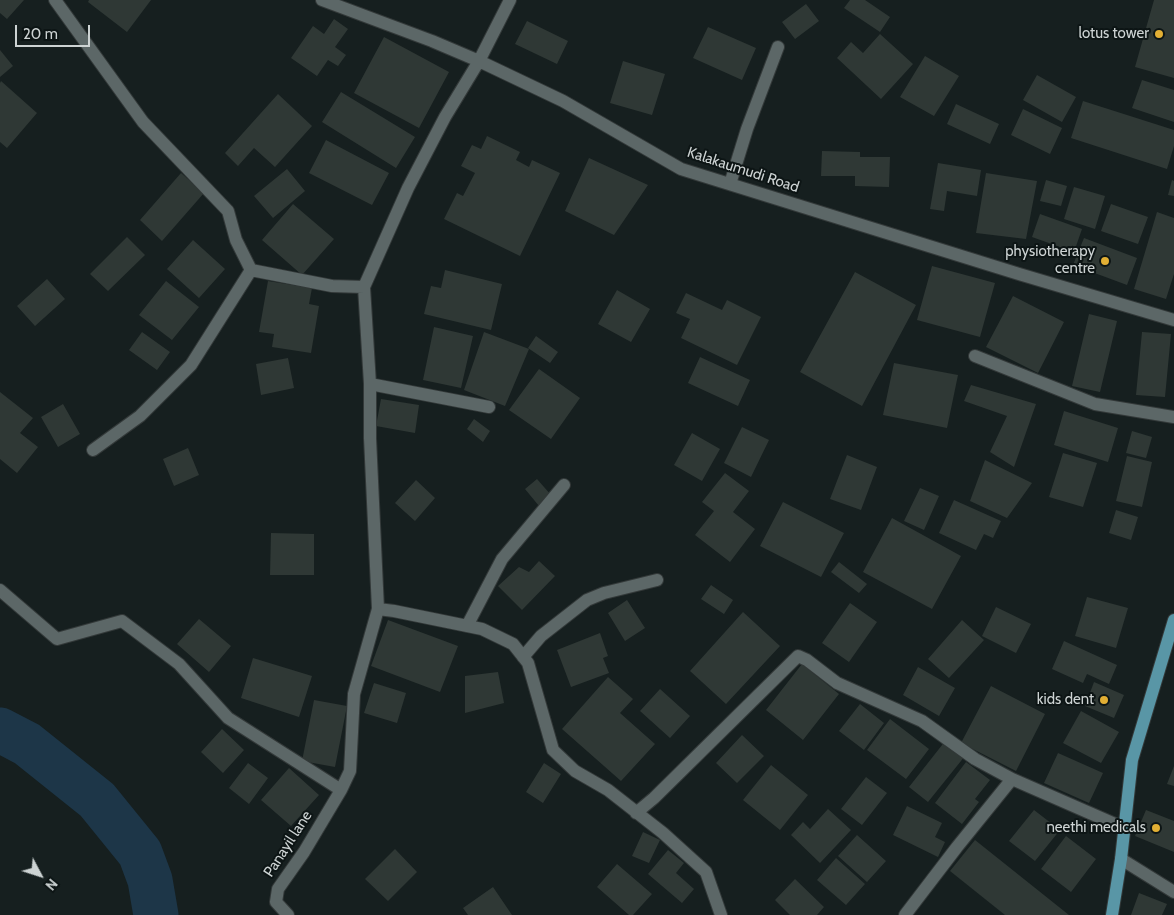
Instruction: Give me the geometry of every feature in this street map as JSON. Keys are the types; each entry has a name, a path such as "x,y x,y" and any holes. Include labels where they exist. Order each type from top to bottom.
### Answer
{"main road":[{"path":"1112,915 1121,859 1132,760 1174,620"}],"street":[{"path":"55,0 143,122 228,211 236,240 251,270"},
{"name":"Kalakaumudi Road","path":"322,0 432,41 479,61 563,101 681,169 1174,320"},
{"path":"0,590 57,639 122,621 179,664 228,718 341,790 350,771 354,694 378,609 370,438 370,384 364,287 408,188 445,117 479,61 510,0"},
{"path":"730,184 747,129 778,47"},
{"path":"251,270 332,286 364,287"},
{"path":"93,450 140,416 191,366 251,270"},
{"path":"976,356 1094,404 1174,416"},
{"path":"370,384 489,407"},
{"path":"467,626 502,559 564,485"},
{"path":"523,657 541,636 587,600 604,593 657,580"},
{"path":"378,609 394,610 482,629 513,644 528,663 553,750 575,771 608,790 664,833 706,872 721,915"},
{"path":"636,813 654,798 798,656 807,660 837,684 922,721 976,759 1012,780 1124,828"},
{"path":"905,915 1012,780"},
{"name":"Panayil lane","path":"288,915 276,902 278,889 304,852 341,790"},
{"path":"1121,859 1174,892"}],"building":[{"path":"0,0 24,0 7,19 0,13"},
{"path":"89,0 151,0 127,32 88,2"},
{"path":"850,0 865,0 890,17 880,32 844,8"},
{"name":"lotus tower","path":"1154,0 1174,0 1174,78 1135,67"},
{"path":"806,4 819,21 795,39 782,22"},
{"path":"334,19 348,29 335,47 346,55 338,66 328,60 317,76 291,58 313,26 324,34"},
{"path":"527,21 568,41 557,64 515,44"},
{"path":"708,27 756,48 742,80 693,58"},
{"path":"880,34 913,64 881,99 837,58 851,42 863,53"},
{"path":"384,37 449,72 419,128 354,93"},
{"path":"0,50 13,66 0,77"},
{"path":"925,56 959,76 934,116 900,97"},
{"path":"623,61 665,74 652,115 610,103"},
{"path":"1037,75 1076,97 1062,122 1023,100"},
{"path":"1142,80 1174,90 1174,122 1132,108"},
{"path":"1,81 37,113 7,148 0,142"},
{"path":"341,92 415,137 396,168 322,122"},
{"path":"278,94 312,126 275,167 254,148 238,166 225,153"},
{"path":"1083,101 1174,130 1174,146 1167,169 1071,138"},
{"path":"956,104 999,124 990,144 947,124"},
{"path":"1023,109 1062,128 1050,154 1011,135"},
{"path":"487,136 520,152 516,160 529,167 532,160 560,173 520,256 444,219 457,193 463,196 475,173 461,166 472,145 481,149"},
{"path":"326,140 389,173 372,205 309,173"},
{"path":"822,151 860,152 860,157 890,157 889,187 855,186 855,176 821,176"},
{"path":"589,158 648,185 614,235 565,211"},
{"path":"938,163 981,170 977,196 947,191 944,211 930,209"},
{"path":"287,169 305,191 273,218 254,196"},
{"path":"181,173 204,193 162,241 140,220"},
{"path":"986,173 1037,181 1026,239 976,233"},
{"path":"1046,180 1067,186 1061,206 1040,201"},
{"path":"1172,180 1174,181 1174,196 1168,195"},
{"path":"1074,187 1105,196 1095,229 1064,219"},
{"path":"293,204 334,239 302,275 262,240"},
{"path":"1111,204 1148,217 1138,244 1101,231"},
{"path":"1157,212 1174,218 1174,274 1166,299 1134,289"},
{"path":"1040,214 1082,229 1074,252 1032,237"},
{"path":"127,237 145,255 108,291 90,274"},
{"name":"physiotherapy centre","path":"1084,238 1137,258 1127,285 1073,265"},
{"path":"193,240 225,269 199,298 167,269"},
{"path":"932,266 995,283 980,337 917,320"},
{"path":"445,270 502,284 491,330 424,314 431,286 441,288"},
{"path":"855,272 916,305 862,406 800,372"},
{"path":"47,279 65,299 35,326 17,306"},
{"path":"166,281 199,307 172,340 139,315"},
{"path":"268,281 312,288 309,304 319,306 311,353 272,347 274,334 259,332"},
{"path":"617,290 650,309 631,342 598,324"},
{"path":"686,293 722,310 727,300 761,317 737,365 681,338 690,319 676,313"},
{"path":"1013,296 1064,322 1038,373 986,347"},
{"path":"1089,314 1117,321 1100,392 1072,386"},
{"path":"434,327 473,336 461,388 423,380"},
{"path":"142,332 170,352 157,370 129,350"},
{"path":"484,332 529,349 505,406 464,390"},
{"path":"1142,332 1171,334 1165,397 1136,395"},
{"path":"536,336 558,352 550,363 528,348"},
{"path":"700,357 750,380 738,406 688,383"},
{"path":"288,358 294,388 261,395 256,364"},
{"path":"894,363 958,375 947,428 883,415"},
{"path":"539,369 580,398 551,439 509,410"},
{"path":"971,385 1036,404 1014,467 990,452 1007,416 964,401"},
{"path":"0,392 33,418 20,433 38,447 17,473 0,459"},
{"path":"381,399 419,405 415,433 376,426"},
{"path":"63,404 80,434 58,447 41,417"},
{"path":"1064,411 1118,428 1108,462 1054,445"},
{"path":"474,419 490,431 483,442 467,429"},
{"path":"742,427 769,440 751,477 724,463"},
{"path":"1132,431 1152,437 1146,458 1126,453"},
{"path":"692,433 720,449 702,481 674,465"},
{"path":"188,448 199,475 174,486 163,459"},
{"path":"1063,453 1097,463 1083,507 1049,497"},
{"path":"847,455 877,467 861,510 830,499"},
{"path":"1127,456 1152,462 1142,507 1116,501"},
{"path":"985,460 1032,483 1007,518 970,501"},
{"path":"725,473 749,491 733,512 755,529 730,562 695,535 714,511 702,502"},
{"path":"537,479 551,495 539,506 525,489"},
{"path":"416,480 435,498 415,521 395,503"},
{"path":"920,488 939,496 924,530 904,521"},
{"path":"954,500 1001,521 993,538 984,534 976,550 939,533"},
{"path":"783,502 844,533 821,577 760,546"},
{"path":"1116,510 1138,517 1131,540 1109,533"},
{"path":"892,518 961,556 932,609 863,572"},
{"path":"271,533 314,534 314,575 270,575"},
{"path":"539,561 555,576 522,610 498,586 519,567 529,572"},
{"path":"839,562 867,584 859,593 831,572"},
{"path":"711,585 733,600 724,614 701,599"},
{"path":"1087,597 1128,608 1116,648 1075,636"},
{"path":"627,600 645,628 625,641 608,613"},
{"path":"850,603 877,622 849,662 822,643"},
{"path":"996,607 1031,624 1016,653 982,636"},
{"path":"743,612 780,646 726,704 690,671"},
{"path":"199,619 231,646 209,672 177,644"},
{"path":"388,620 458,646 440,692 371,666"},
{"path":"962,620 984,640 949,678 928,659"},
{"path":"600,633 608,656 603,658 609,673 571,687 557,650"},
{"path":"1064,641 1117,665 1109,684 1087,674 1083,683 1052,669"},
{"path":"253,658 312,676 299,717 241,698"},
{"path":"802,664 839,694 803,740 766,710"},
{"path":"918,667 955,688 939,716 903,695"},
{"path":"498,672 504,703 465,713 465,676"},
{"path":"608,677 633,699 620,713 655,744 621,781 562,729"},
{"name":"kids dent","path":"1094,682 1124,695 1114,718 1085,706"},
{"path":"374,683 406,693 397,723 364,713"},
{"path":"991,686 1045,714 1016,771 961,743"},
{"path":"660,689 690,716 670,738 640,711"},
{"path":"314,700 347,706 335,767 302,761"},
{"path":"860,704 884,723 864,750 839,731"},
{"path":"1081,711 1119,732 1101,763 1063,743"},
{"path":"890,719 929,749 906,779 867,750"},
{"path":"222,729 244,750 223,773 201,752"},
{"path":"742,735 764,756 737,783 716,763"},
{"path":"946,740 965,756 928,802 909,787"},
{"path":"1058,753 1103,773 1089,803 1044,783"},
{"path":"966,762 990,780 975,799 979,802 962,824 935,803"},
{"path":"248,763 268,778 249,804 229,788"},
{"path":"544,763 561,774 543,803 526,792"},
{"path":"771,765 808,795 780,830 743,800"},
{"path":"1174,766 1174,786 1167,784"},
{"path":"289,768 319,795 291,826 261,800"},
{"path":"866,777 887,793 862,825 841,809"},
{"path":"907,806 942,823 935,837 945,842 938,857 893,835"},
{"path":"828,809 851,830 820,863 791,835 803,822 810,829"},
{"path":"1034,810 1060,830 1035,861 1009,841"},
{"name":"neethi medicals","path":"1146,810 1174,821 1174,852 1135,836"},
{"path":"643,832 660,840 649,863 632,856"},
{"path":"857,835 886,861 867,882 838,856"},
{"path":"1066,836 1096,859 1071,892 1041,869"},
{"path":"975,840 1069,915 1005,915 950,871"},
{"path":"395,849 417,872 388,901 365,879"},
{"path":"668,850 684,863 676,873 694,889 682,903 648,874"},
{"path":"836,858 865,884 846,905 817,880"},
{"path":"617,864 652,894 633,915 629,915 597,887"},
{"path":"795,879 824,907 817,915 790,915 775,900"},
{"path":"493,887 512,915 468,915 463,908"},
{"path":"1139,893 1167,904 1162,915 1131,915"}],"waterway":[{"path":"0,730 27,744 97,800 140,853 150,880 156,915"}],"place":[{"name":"lotus tower","path":"1159,34"},
{"name":"physiotherapy centre","path":"1105,261"},
{"name":"kids dent","path":"1104,700"},
{"name":"neethi medicals","path":"1156,828"}]}
